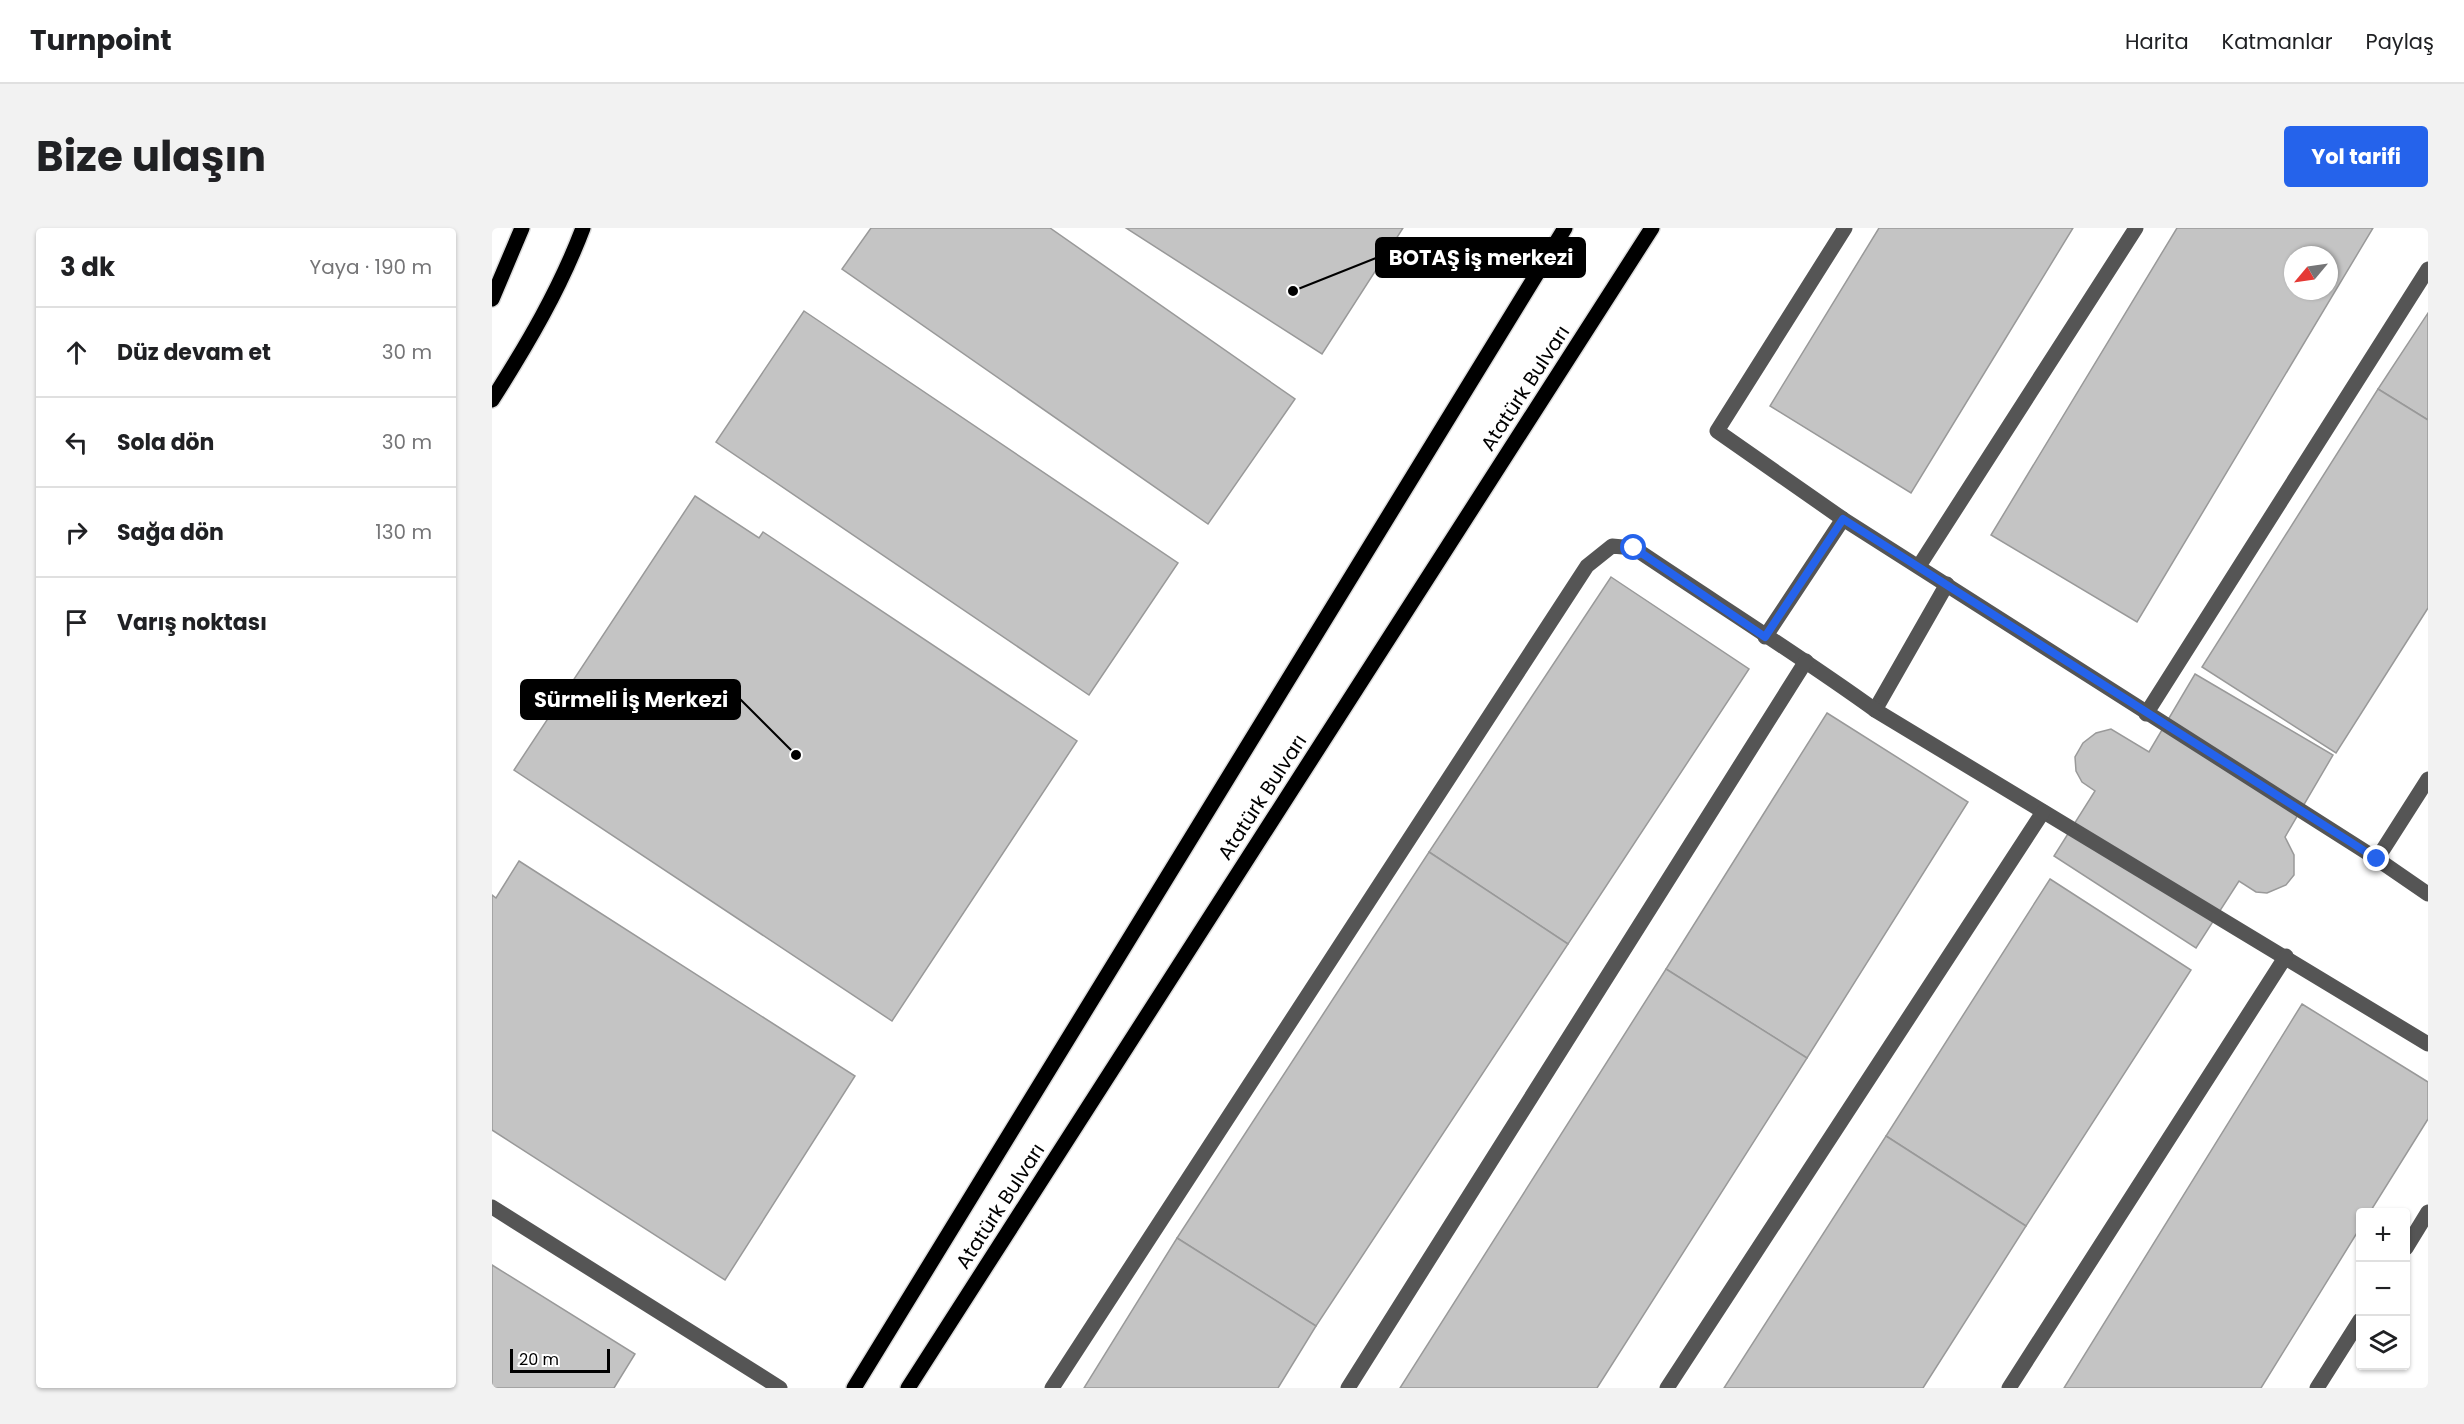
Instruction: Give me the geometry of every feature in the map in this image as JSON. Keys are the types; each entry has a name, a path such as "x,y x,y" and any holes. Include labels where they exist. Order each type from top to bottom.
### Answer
{"main road":[{"path":"492,299 522,228"},
{"path":"492,400 530,340 570,264 583,228"},
{"name":"Atatürk Bulvarı","path":"854,1388 1565,228"},
{"name":"Atatürk Bulvarı","path":"908,1388 1652,228"}],"street":[{"path":"1845,228 1718,430 1843,519 2377,859 2428,894"},
{"path":"1919,566 2136,228"},
{"path":"2146,714 2428,269"},
{"path":"1765,637 1843,519"},
{"path":"1052,1388 1587,566 1612,546 1634,548 1765,637 1806,661 1875,710 2286,956 2428,1044"},
{"path":"1875,710 1947,584"},
{"path":"1348,1388 1806,661"},
{"path":"2377,859 2428,779"},
{"path":"1667,1388 2043,812"},
{"path":"2008,1388 2286,956"},
{"path":"492,1207 780,1388"},
{"path":"2410,1241 2428,1212"},
{"path":"2317,1388 2356,1328"}],"building":[{"path":"871,228 1050,228 1295,399 1208,524 842,269"},
{"path":"1126,228 1403,228 1322,354"},
{"path":"1879,228 2073,228 1911,493 1770,406"},
{"path":"2177,228 2373,228 2338,286 2338,246 2284,246 2284,300 2330,300 2137,622 1991,535"},
{"path":"804,311 1178,563 1089,695 716,442"},
{"path":"2428,313 2428,420 2378,389"},
{"path":"2378,389 2428,420 2428,608 2336,753 2202,667"},
{"path":"695,496 759,538 763,532 1077,741 892,1021 514,770"},
{"path":"1611,577 1749,669 1568,944 1429,852"},
{"path":"2195,674 2333,755 2285,837 2294,855 2294,875 2286,885 2267,893 2256,892 2239,881 2196,948 2054,856 2095,791 2082,782 2076,771 2075,757 2083,743 2096,733 2111,729 2149,752"},
{"path":"1827,713 1968,802 1807,1058 1666,969"},
{"path":"1429,852 1568,944 1316,1326 1177,1238"},
{"path":"519,861 855,1076 725,1280 492,1130 492,895 496,898"},
{"path":"2050,879 2191,970 2026,1226 1886,1136"},
{"path":"1666,969 1807,1058 1597,1388 1400,1388"},
{"path":"2302,1004 2428,1082 2428,1119 2372,1208 2356,1208 2356,1234 2261,1388 2064,1388"},
{"path":"1886,1136 2026,1226 1923,1388 1724,1388"},
{"path":"1177,1238 1316,1326 1278,1388 1084,1388"},
{"path":"492,1265 635,1354 614,1388 492,1388"}],"place":[{"name":"BOTAŞ iş merkezi","path":"1293,291"},
{"name":"Sürmeli İş Merkezi","path":"796,755"}],"route":[{"path":"1634,548 1765,637 1843,519 2377,859"}]}
